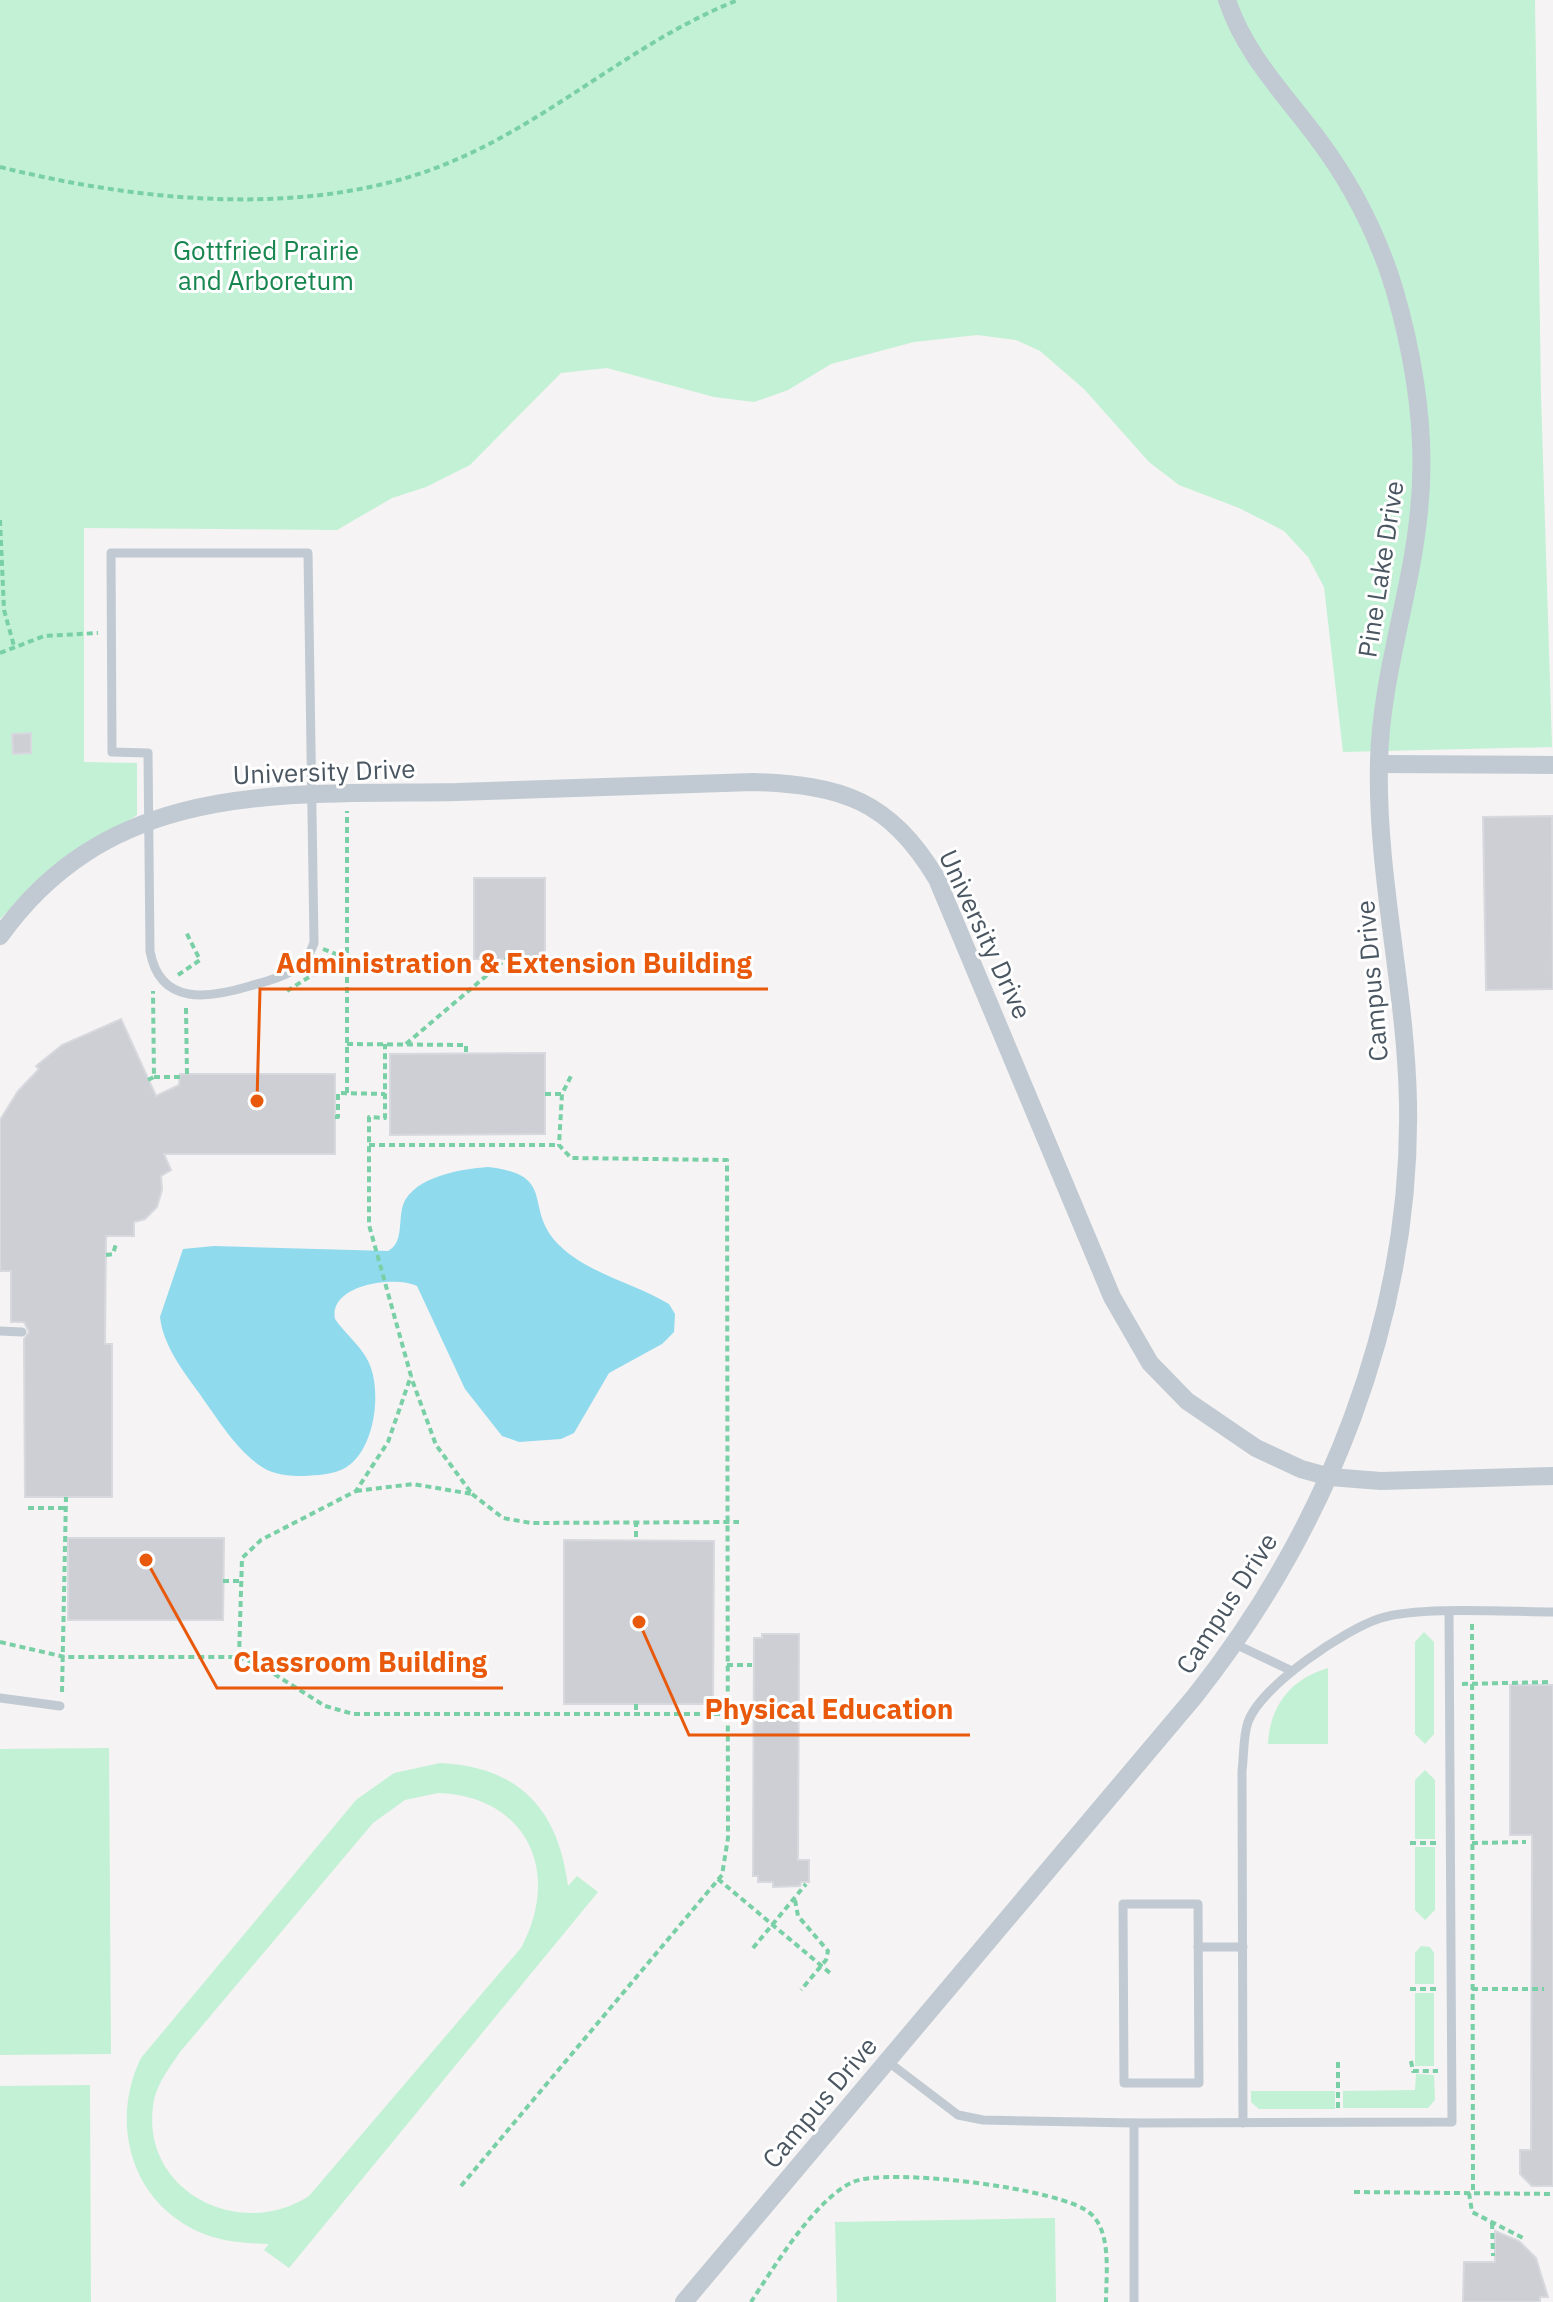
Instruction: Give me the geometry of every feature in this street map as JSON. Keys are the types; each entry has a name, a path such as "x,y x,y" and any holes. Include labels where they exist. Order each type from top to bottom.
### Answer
{"street":[{"name":"Pine Lake Drive","path":"1227,0 1252,55 1317,137 1368,221 1394,288 1408,343 1421,424 1420,500 1384,703 1379,764"},
{"path":"1379,764 1553,765"},
{"name":"Campus Drive","path":"684,2302 1195,1696 1235,1644 1296,1545 1330,1477 1379,1330 1399,1233 1406,1167 1408,1101 1379,764"},
{"name":"University Drive","path":"0,936 31,899 66,867 106,840 149,819 221,801 311,794 781,783 840,793 887,817 915,844 947,898 1112,1297 1150,1363 1187,1401 1218,1425 1301,1469 1330,1477 1381,1481 1553,1476"}],"lane":[{"path":"111,553 308,553 311,794 314,943 307,960 275,979 217,996 187,994 170,985 155,967 150,951 148,753 112,752 111,553"},
{"path":"0,1331 22,1332"},
{"path":"1243,2123 1242,1771 1248,1722 1292,1671 1381,1618 1449,1613 1553,1612"},
{"path":"887,2061 958,2115 983,2120 1452,2122 1449,1613"},
{"path":"1235,1644 1292,1671"},
{"path":"0,1698 60,1706"},
{"path":"1123,1904 1198,1904 1198,1947 1199,2083 1124,2083 1123,1904"},
{"path":"1198,1947 1243,1947"},
{"path":"1134,2123 1134,2302"}],"path":[{"path":"0,167 143,196 254,198 368,187 453,162 696,17 738,0"},
{"path":"0,520 4,610 14,646"},
{"path":"0,653 44,636 111,632"},
{"path":"347,794 347,1093"},
{"path":"180,1077 151,1079 152,987 160,996 200,960 186,932"},
{"path":"275,994 294,989 339,958 346,958"},
{"path":"406,1044 506,959"},
{"path":"187,1074 183,1008 194,1010"},
{"path":"347,1044 466,1045 466,1053"},
{"path":"385,1044 385,1118 369,1117 369,1225 411,1376 436,1445 472,1494 503,1518 531,1523 739,1522"},
{"path":"461,2186 718,1879 728,1838 727,1160 579,1160 565,1154 559,1145 562,1094 572,1074"},
{"path":"335,1117 338,1117 338,1093 385,1094"},
{"path":"545,1094 562,1094"},
{"path":"369,1145 559,1145"},
{"path":"106,1255 113,1254 116,1244"},
{"path":"356,1491 388,1442 411,1376"},
{"path":"239,1657 242,1558 261,1540 356,1491 413,1484 472,1494"},
{"path":"60,1706 65,1657 66,1497"},
{"path":"28,1508 66,1508"},
{"path":"636,1521 636,1541"},
{"path":"223,1581 239,1581"},
{"path":"1472,1613 1472,2212 1523,2238"},
{"path":"0,1642 65,1657 239,1657 271,1672 325,1706 353,1714 727,1714"},
{"path":"727,1665 752,1665"},
{"path":"1449,1684 1551,1682"},
{"path":"636,1704 636,1716"},
{"path":"1410,1843 1526,1842"},
{"path":"718,1879 830,1973"},
{"path":"753,1948 806,1884"},
{"path":"795,1900 798,1916 828,1949 821,1966 801,1990"},
{"path":"1410,1989 1544,1989"},
{"path":"1338,2062 1338,2122"},
{"path":"751,2302 831,2194 856,2180 887,2176 1031,2190 1067,2200 1093,2215 1106,2249 1106,2302"},
{"path":"1354,2192 1553,2194"},
{"path":"1492,2223 1493,2256"}],"green space":[{"name":"Gottfried Prairie and Arboretum","path":"0,0 1535,0 1541,395 1552,747 1343,752 1324,587 1308,557 1284,531 1239,508 1179,485 1149,462 1084,389 1040,351 1016,340 977,335 914,342 831,364 788,390 754,402 714,397 607,368 561,373 470,465 426,487 392,498 337,530 84,528 84,762 137,763 137,815 36,882 0,919"},
{"path":"1424,1632 1434,1642 1434,1734 1425,1744 1415,1734 1415,1642"},
{"path":"1328,1668 1328,1744 1268,1744 1273,1717 1285,1696 1303,1679"},
{"path":"109,1748 111,2054 0,2055 0,1749"},
{"path":"440,1763 468,1766 513,1783 544,1814 555,1834 568,1886 577,1876 598,1892 289,2268 264,2250 269,2244 206,2235 174,2217 156,2200 132,2156 127,2132 127,2107 132,2082 141,2058 356,1800 394,1773","holes":["438,1793 469,1797 494,1808 514,1823 528,1843 536,1866 538,1892 533,1920 521,1948 309,2196 282,2209 253,2213 225,2210 199,2199 177,2182 161,2159 153,2132 154,2100 172,2063 373,1823 405,1800"]},
{"path":"1425,1770 1435,1780 1435,1839 1415,1839 1415,1780"},
{"path":"1415,1847 1435,1847 1435,1910 1425,1920 1415,1910"},
{"path":"1421,1946 1430,1947 1434,1953 1434,1984 1415,1984 1415,1953"},
{"path":"1415,1993 1434,1993 1434,2066 1415,2066"},
{"path":"1416,2074 1434,2075 1435,2100 1428,2108 1343,2108 1343,2091 1415,2090"},
{"path":"90,2085 91,2302 0,2302 0,2086"},
{"path":"1251,2091 1335,2091 1335,2109 1259,2109 1251,2102"},
{"path":"1055,2218 1056,2302 837,2302 835,2222"}],"water":[{"path":"488,1167 510,1171 524,1177 532,1185 548,1231 570,1255 669,1304 675,1314 674,1332 662,1344 609,1373 574,1433 561,1439 519,1442 502,1436 465,1389 417,1286 394,1282 365,1286 342,1298 336,1307 335,1319 364,1355 374,1380 373,1422 363,1449 345,1468 319,1475 277,1473 253,1460 220,1423 180,1367 165,1338 160,1317 183,1249 214,1246 388,1251 398,1237 403,1205 417,1187 453,1172"}],"building":[{"path":"31,733 31,753 13,754 12,734"},
{"path":"1552,816 1553,989 1486,990 1483,817"},
{"path":"474,878 545,878 545,959 474,959"},
{"path":"121,1019 156,1096 179,1085 180,1074 335,1074 335,1154 164,1154 171,1170 161,1176 162,1190 157,1207 145,1219 134,1222 134,1236 106,1236 105,1344 112,1344 112,1497 25,1497 24,1339 29,1332 24,1322 11,1322 11,1271 0,1271 0,1120 18,1091 39,1069 36,1066 62,1045"},
{"path":"545,1053 545,1134 390,1135 390,1054"},
{"path":"68,1538 224,1538 223,1620 68,1620"},
{"path":"564,1540 714,1541 713,1704 564,1704"},
{"path":"762,1634 799,1634 798,1860 809,1860 809,1882 801,1882 800,1886 773,1887 773,1882 758,1882 758,1876 753,1876 754,1638 762,1638"},
{"path":"1510,1685 1553,1685 1553,2186 1532,2186 1520,2174 1520,2150 1531,2150 1532,1835 1510,1835"},
{"path":"1495,2231 1519,2241 1536,2258 1548,2297 1540,2297 1540,2302 1463,2302 1464,2262 1495,2262"}],"place":[{"name":"Administration & Extension Building","path":"257,1101"},
{"name":"Classroom Building","path":"146,1560"},
{"name":"Physical Education","path":"639,1622"}]}
